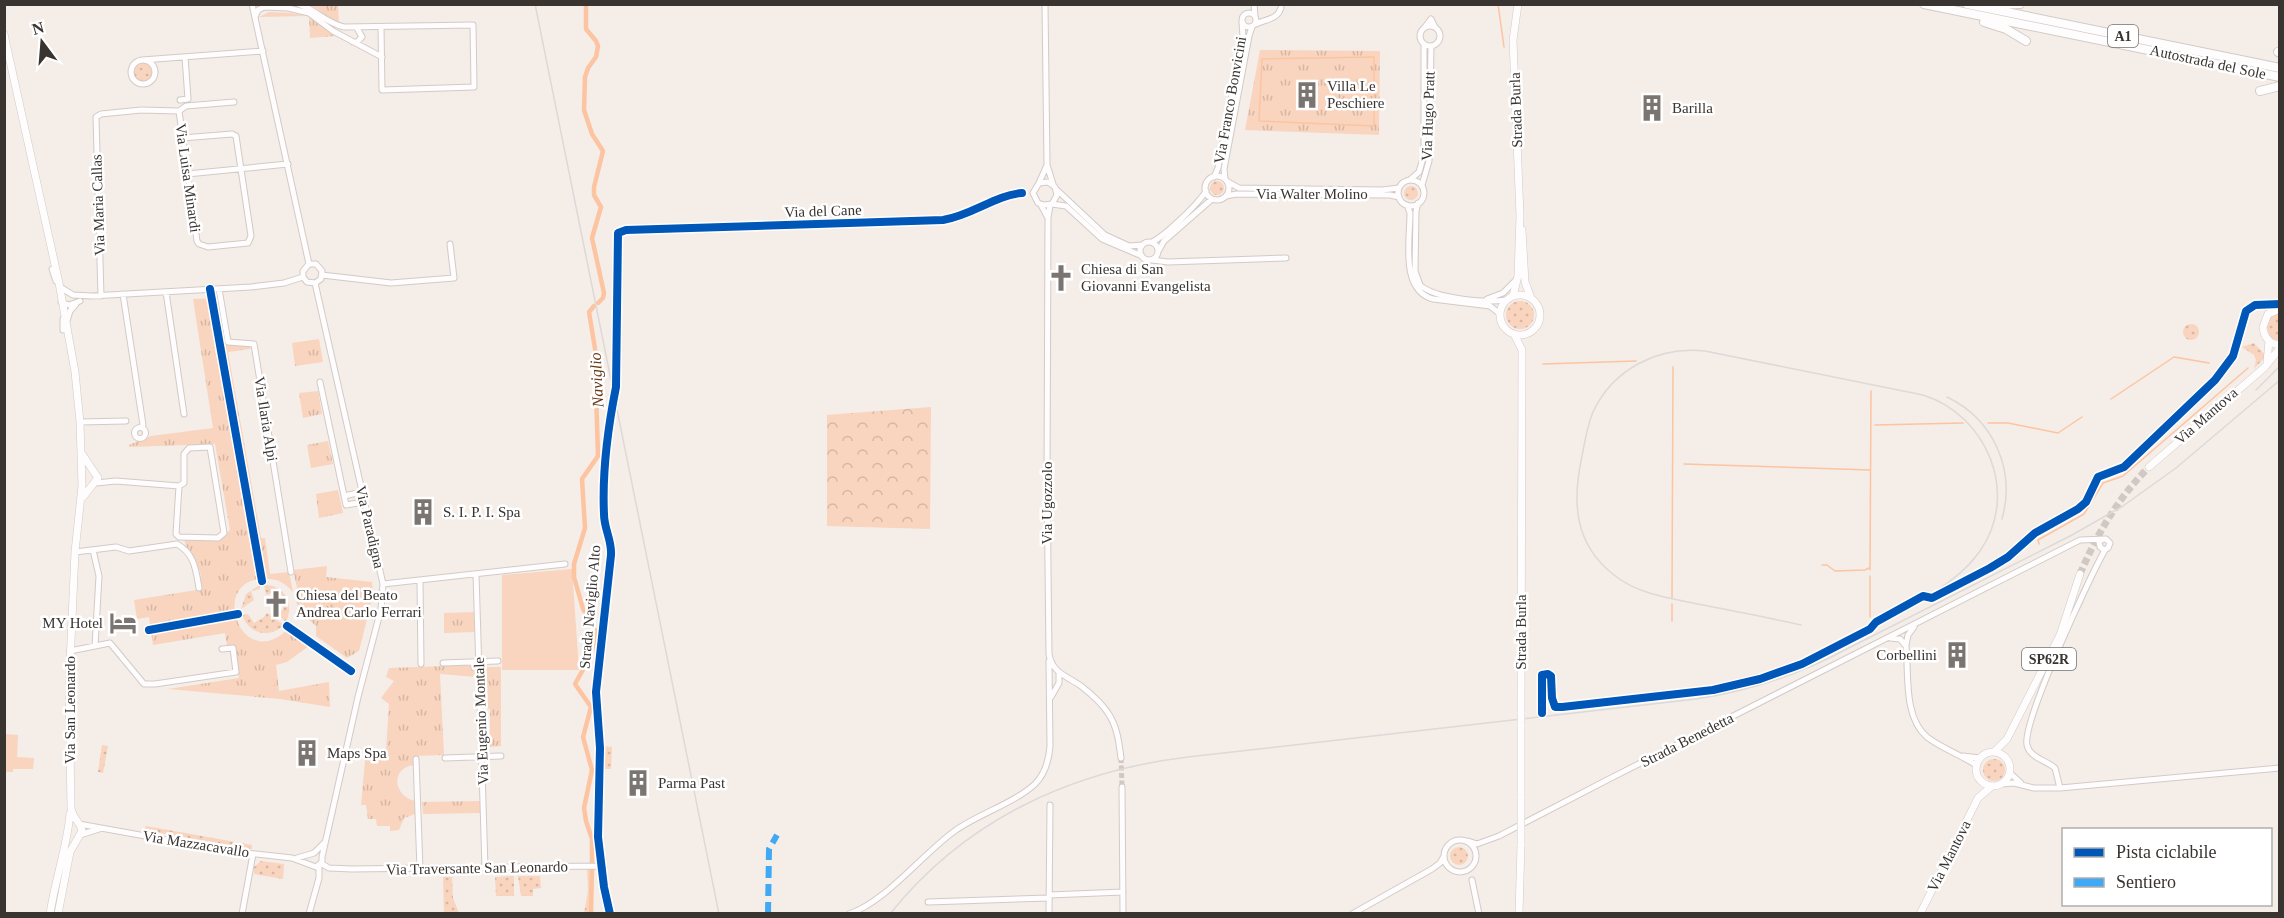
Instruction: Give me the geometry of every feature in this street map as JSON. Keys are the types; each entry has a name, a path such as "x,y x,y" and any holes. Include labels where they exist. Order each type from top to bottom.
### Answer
{"highway":[{"name":"Autostrada del Sole","path":"1967,4 2280,68"},
{"path":"1991,4 2000,6 2020,4"},
{"name":"Autostrada del Sole","path":"1927,5 2280,77"},
{"path":"1927,5 1949,15 2006,28 2026,40"},
{"path":"2260,91 2280,86"}],"main road":[{"name":"Strada Burla","path":"1518,4 1513,40 1520,216 1518,276 1510,298 1500,314 1504,326 1514,334 1522,350"},
{"path":"4,34 59,283 65,327"},
{"path":"4,44 23,132 32,162"},
{"name":"Strada Burla","path":"1519,914 1522,350 1529,333 1538,324 1540,313 1525,282 1524,239 1520,216"},
{"path":"46,226 75,382 80,422 80,451 95,472 97,480 87,485 81,477 88,469 95,472"},
{"path":"1510,298 1519,295 1531,298"},
{"path":"2265,367 2269,356 2269,341 2264,335 2263,324 2268,314 2280,309"},
{"path":"1514,334 1529,333"},
{"name":"Via Mantova","path":"2149,466 2265,367 2280,347 2269,341"},
{"name":"Via San Leonardo","path":"80,451 81,477 75,552 68,712 71,805 72,815 82,828 80,836"},
{"name":"Via San Leonardo","path":"78,508 84,494 93,484"},
{"name":"SP62R","path":"1980,758 1989,752 1995,752 2007,740 2060,635 2080,574"},
{"name":"SP62R","path":"2007,740 2010,773"},
{"path":"1995,752 2007,757"},
{"path":"1976,765 1980,758"},
{"name":"Via Mantova","path":"1976,765 1979,779 1978,798"},
{"path":"2001,784 2010,773"},
{"path":"1979,779 1992,786"},
{"name":"Via Mantova","path":"1920,914 1978,798 1992,786 2001,784"},
{"name":"Via San Leonardo","path":"50,914 71,805"},
{"path":"78,823 72,823 68,829 73,837 80,836"},
{"path":"58,914 70,849 80,836"}],"street":[{"path":"252,4 309,264"},
{"path":"298,4 315,11 332,24 357,28 381,27 473,25 474,87 382,90 381,27"},
{"path":"1046,4 1047,165 1055,187"},
{"path":"1253,4 1255,21"},
{"name":"Via Franco Bonvicini","path":"1214,177 1218,168 1243,37 1242,17 1248,13 1253,4"},
{"path":"255,19 256,12 262,7 300,10 313,15 331,30 382,57"},
{"path":"1255,21 1277,16 1281,8"},
{"path":"1248,13 1255,21"},
{"name":"Via Franco Bonvicini","path":"1242,22 1246,27 1255,21"},
{"name":"Via Franco Bonvicini","path":"1226,181 1224,169 1249,36 1255,21"},
{"path":"1425,27 1435,27 1439,32 1440,38 1437,44 1431,46 1424,45 1419,35 1425,27"},
{"path":"353,42 362,37 357,28"},
{"name":"Via Hugo Pratt","path":"1412,179 1419,172 1424,155 1424,45"},
{"name":"Via Hugo Pratt","path":"1422,185 1429,161 1431,46"},
{"path":"165,58 157,64 153,78 148,82 142,84 135,81 131,68 136,62 142,60 165,58 262,51"},
{"path":"180,100 188,99 185,57"},
{"path":"142,60 151,63 155,71"},
{"path":"179,111 186,106 234,102"},
{"name":"Via Maria Callas","path":"101,296 94,120 97,116 141,110 179,111"},
{"name":"Via Luisa Minardi","path":"179,111 199,244 208,247 245,244 251,239 242,168"},
{"path":"182,138 232,134 236,136 242,168"},
{"path":"187,174 288,164"},
{"path":"1022,193 1034,196 1034,189 1047,165"},
{"path":"1039,183 1048,182 1105,235 1131,247 1152,242 1161,236 1199,201 1206,191 1208,181 1214,177"},
{"name":"Via Walter Molino","path":"1214,177 1239,188 1382,190 1399,188"},
{"path":"1500,314 1490,306 1426,297 1417,289 1410,273 1410,213 1407,205 1399,197 1399,188 1403,182 1412,179 1422,185 1424,194 1416,211 1415,271 1420,285 1435,294 1475,300 1496,302 1510,298"},
{"path":"1226,181 1229,191 1226,196"},
{"name":"Via Ugozzolo","path":"1055,187 1056,198 1051,204 1048,218 1047,576 1049,656 1051,665 1060,674"},
{"name":"Via del Cane","path":"619,232 944,220 967,214 1009,194 1034,189"},
{"path":"1152,260 1164,241 1212,198 1206,191"},
{"name":"Via Walter Molino","path":"1212,198 1219,200 1237,194 1390,195 1399,197"},
{"name":"Via Ugozzolo","path":"1034,196 1048,218"},
{"path":"1407,205 1418,203"},
{"path":"1041,205 1061,204 1070,208 1105,241 1142,256 1146,260 1168,262 1286,258"},
{"name":"Strada Naviglio Alto","path":"610,914 595,866 600,757 597,690 611,553 604,516 604,495 612,405 616,387 617,239 619,232"},
{"path":"1152,242 1162,258 1168,262"},
{"path":"322,275 391,283 454,278 450,243"},
{"path":"1142,245 1140,251 1142,256"},
{"path":"309,264 316,264 320,267 322,275 315,284 307,282 303,277 303,271 309,264"},
{"path":"52,268 63,303 69,298 219,289 284,283 303,277"},
{"path":"1475,300 1495,298 1503,293 1518,276"},
{"path":"59,283 67,293 79,298"},
{"name":"Via Paradigna","path":"309,914 317,882 315,865 322,857 326,841 359,690 381,609 383,584 315,284"},
{"name":"Via Ilaria Alpi","path":"219,289 228,342 254,344 291,572"},
{"path":"166,292 184,414"},
{"path":"123,294 143,422 141,427"},
{"path":"65,327 70,311 79,298"},
{"path":"320,382 345,505 364,502"},
{"path":"80,422 126,421"},
{"path":"93,484 99,481 116,481 179,486 184,483 184,453 189,448 210,447 224,531 221,537 178,537 176,534 179,486"},
{"path":"95,472 116,481"},
{"path":"344,496 362,492"},
{"name":"Strada Benedetta","path":"1352,914 1432,869 1440,863 1451,843 1460,840 1477,844 1549,811 1885,639 1908,631 1920,622 2080,540 2104,544 2098,563 2042,689 2028,726 2027,736 2029,749 2038,758 2055,768 2060,788"},
{"path":"75,552 116,547 125,550 177,544 196,564 200,588"},
{"path":"93,550 99,576 95,646"},
{"path":"383,584 565,564"},
{"name":"Via Eugenio Montale","path":"476,574 485,868"},
{"path":"420,581 421,664"},
{"path":"1906,646 1900,639 1901,633 1908,631 1906,646 1911,707 1918,728 1931,740 1976,765"},
{"name":"Strada Benedetta","path":"1885,639 1900,639"},
{"path":"70,651 110,643 144,684 155,684 236,672 233,648 222,649"},
{"path":"849,914 862,910 877,900 940,842 959,828 1036,783 1049,758 1049,656"},
{"path":"442,663 498,661"},
{"path":"1049,688 1060,674"},
{"path":"1060,674 1077,683 1108,712 1118,736 1121,758"},
{"path":"1050,702 1060,674"},
{"path":"1056,688 1065,683 1077,683"},
{"path":"445,758 501,756"},
{"path":"1962,756 1980,758"},
{"path":"416,759 420,869"},
{"path":"2001,784 2020,783 2034,788 2060,788 2280,768"},
{"path":"2010,773 2020,783"},
{"path":"1122,787 1123,914"},
{"path":"1049,914 1050,806"},
{"name":"Via Mazzacavallo","path":"78,823 253,854 292,858 315,865"},
{"path":"80,836 101,828"},
{"path":"1479,914 1472,880 1472,867 1481,847 1488,840"},
{"path":"322,857 313,854 326,841"},
{"path":"1468,842 1474,848 1477,856"},
{"path":"242,914 253,854"},
{"name":"Via Paradigna","path":"313,854 308,860 315,865"},
{"name":"Via Mazzacavallo","path":"292,858 313,854"},
{"path":"1444,855 1451,869"},
{"path":"315,865 326,871"},
{"name":"Via Traversante San Leonardo","path":"315,865 352,869 595,866"},
{"path":"1472,867 1462,872 1472,880"},
{"name":"Via Traversante San Leonardo","path":"326,871 352,869"},
{"name":"Strada Benedetta","path":"1432,869 1451,869 1462,872"},
{"name":"Via Paradigna","path":"317,882 326,871"},
{"path":"928,903 1123,892"}],"green space":[{"path":"308,5 338,5 339,24 316,9"},
{"path":"269,12 291,13 306,16 259,17"},
{"path":"309,17 335,36 310,38"},
{"path":"1260,50 1380,51 1379,135 1245,130"},
{"path":"143,62 150,65 153,72 150,79 143,82 136,79 133,72 136,65"},
{"path":"1214,181 1220,181 1224,188 1220,195 1214,195 1210,191 1210,185"},
{"path":"1408,186 1414,186 1418,193 1414,200 1408,200 1404,196 1404,190"},
{"path":"219,298 226,344 252,346 250,349 228,352 261,538 265,538 270,574 289,572 293,592 279,581 270,579 260,579 245,584 237,595 235,609 238,623 246,634 258,641 272,640 289,628 309,646 287,662 276,665 279,691 329,682 330,707 280,699 168,689 239,678 234,646 227,646 225,633 153,645 149,617 137,619 134,600 203,589 200,588 198,577 201,576 200,571 184,539 218,540 230,530 215,444 129,447 151,436 213,428 193,299"},
{"path":"1520,301 1530,305 1534,315 1530,325 1520,329 1510,325 1506,315 1510,305"},
{"path":"2279,313 2279,341 2270,338 2266,324 2270,317"},
{"path":"2191,324 2197,326 2199,332 2197,338 2191,340 2185,338 2183,332 2185,326"},
{"path":"319,339 323,362 295,366 292,343"},
{"path":"2254,343 2266,356 2254,369 2256,360 2254,355 2242,347"},
{"path":"318,391 322,414 303,418 299,393"},
{"path":"931,407 930,529 827,526 827,415"},
{"path":"328,441 333,464 311,468 307,445"},
{"path":"338,490 343,513 319,518 316,494"},
{"path":"327,566 326,577 372,582 373,595 359,651 347,658 316,636 316,626 301,613 296,602 300,601 293,570"},
{"path":"572,569 579,670 502,670 502,575"},
{"path":"312,581 315,597 305,599 302,583"},
{"path":"340,584 369,590 354,648 324,641"},
{"path":"260,585 260,589 251,591 254,600 241,609 246,594"},
{"path":"264,585 277,588 286,596 289,608 286,622 273,611 283,610 284,598 278,597 276,592 266,595"},
{"path":"474,612 475,632 444,633 444,613"},
{"path":"267,613 284,625 272,632 260,632 249,627 242,615 248,614 254,623"},
{"path":"475,665 477,677 440,674 444,755 414,756 414,765 406,767 398,776 397,782 402,794 415,801 415,814 404,818 399,830 390,831 390,826 377,826 376,819 368,819 366,805 361,805 366,750 386,752 389,704 381,698 394,681 386,677 389,668"},
{"path":"485,667 501,667 501,746 490,747 490,709 485,709"},
{"path":"272,670 275,685 247,690 244,675"},
{"path":"324,686 326,699 301,703 299,691"},
{"path":"5,734 18,735 17,757 34,758 33,769 13,769 13,772 5,772"},
{"path":"102,745 108,746 103,773 98,772"},
{"path":"602,746 612,747 611,769 602,769"},
{"path":"1994,759 2002,762 2005,770 2002,778 1994,781 1986,778 1983,770 1986,762"},
{"path":"480,801 480,813 423,814 422,802"},
{"path":"146,826 252,845 252,849 143,830"},
{"path":"1459,847 1465,850 1468,856 1465,862 1459,865 1453,862 1450,856 1453,850"},
{"path":"261,861 284,864 283,879 254,874 254,867"},
{"path":"587,868 591,868 589,913 584,914 588,891"},
{"path":"514,876 514,896 496,896 495,877"},
{"path":"518,876 540,876 541,888 533,889 533,896 521,896"},
{"path":"443,877 452,877 453,898 459,913 444,913"}],"waterway":[{"name":"Naviglio","path":"586,4 586,29 598,46 596,57 585,77 584,110 592,134 603,151 594,187 594,195 601,207 592,238 604,293 598,303"},
{"path":"1498,4 1504,47"},
{"path":"1374,57 1374,126 1259,121 1262,59 1374,57"},
{"name":"Naviglio","path":"592,863 592,839 584,808 592,770 583,737 591,707 575,684 590,657 595,630 583,609 574,577 574,564 585,528 582,479 598,456 596,392 598,367 589,312 594,306"},
{"path":"2111,399 2174,357 2209,363"},
{"path":"1543,364 1636,361"},
{"path":"1672,598 1673,367"},
{"path":"2039,544 2038,540 2084,514 2103,483 2123,476 2248,368"},
{"path":"1870,570 1871,391"},
{"path":"1988,423 2008,423 2058,433 2082,417"},
{"path":"1875,425 1963,423"},
{"path":"1684,464 1870,470"},
{"path":"1822,565 1827,565 1835,571 1869,568"},
{"path":"1870,576 1870,617"},
{"path":"1672,604 1672,621"},
{"name":"Naviglio","path":"591,914 592,868"}],"tunnel":[{"path":"2080,574 2109,517 2149,467"},
{"path":"1121,758 1122,787"}],"railway":[{"path":"535,4 719,914"},
{"path":"1801,625 1671,599 1635,588 1614,575 1591,550 1579,521 1577,506 1577,490 1584,445 1593,412 1612,384 1625,372 1654,357 1670,352 1705,351 1923,395 1945,405 1965,420 1980,438 1990,459 1996,482 1997,505 1992,529 1980,551 1965,569 1909,609"},
{"path":"2256,390 2280,366"},
{"path":"890,914 920,881 952,852 986,827 1062,788 1103,774 1188,757 1696,699 1731,693 1797,672 2072,535 2123,506 2176,468 2280,380"},
{"path":"1947,397 1977,418 1997,448 2006,482 2006,500 2002,519"}],"marked path":[{"path":"768,914 769,849 777,835"}],"cycle path":[{"path":"610,914 598,837 600,748 596,692 611,555 604,519 604,482 608,434 616,387 618,233 626,230 943,220 964,214 1002,197 1022,193"},
{"path":"210,289 262,581"},
{"path":"1542,713 1542,675 1551,676 1552,698 1555,707 1713,690 1760,679 1802,664 1870,629 1876,622 1923,596 1932,598 1990,568 2008,557 2035,533 2078,509 2086,502 2098,477 2124,467 2215,380 2233,356 2246,311 2255,305 2280,304"},
{"path":"149,630 238,614"},
{"path":"287,626 351,671"}],"place":[{"name":"Villa Le Peschiere","path":"1307,95"},
{"name":"Barilla","path":"1652,108"},
{"name":"Chiesa di San Giovanni Evangelista","path":"1061,278"},
{"name":"S. I. P. I. Spa","path":"423,512"},
{"name":"Chiesa del Beato Andrea Carlo Ferrari","path":"276,604"},
{"name":"MY Hotel","path":"123,623"},
{"name":"Corbellini","path":"1957,655"},
{"name":"Maps Spa","path":"307,753"},
{"name":"Parma Past","path":"638,783"}]}
